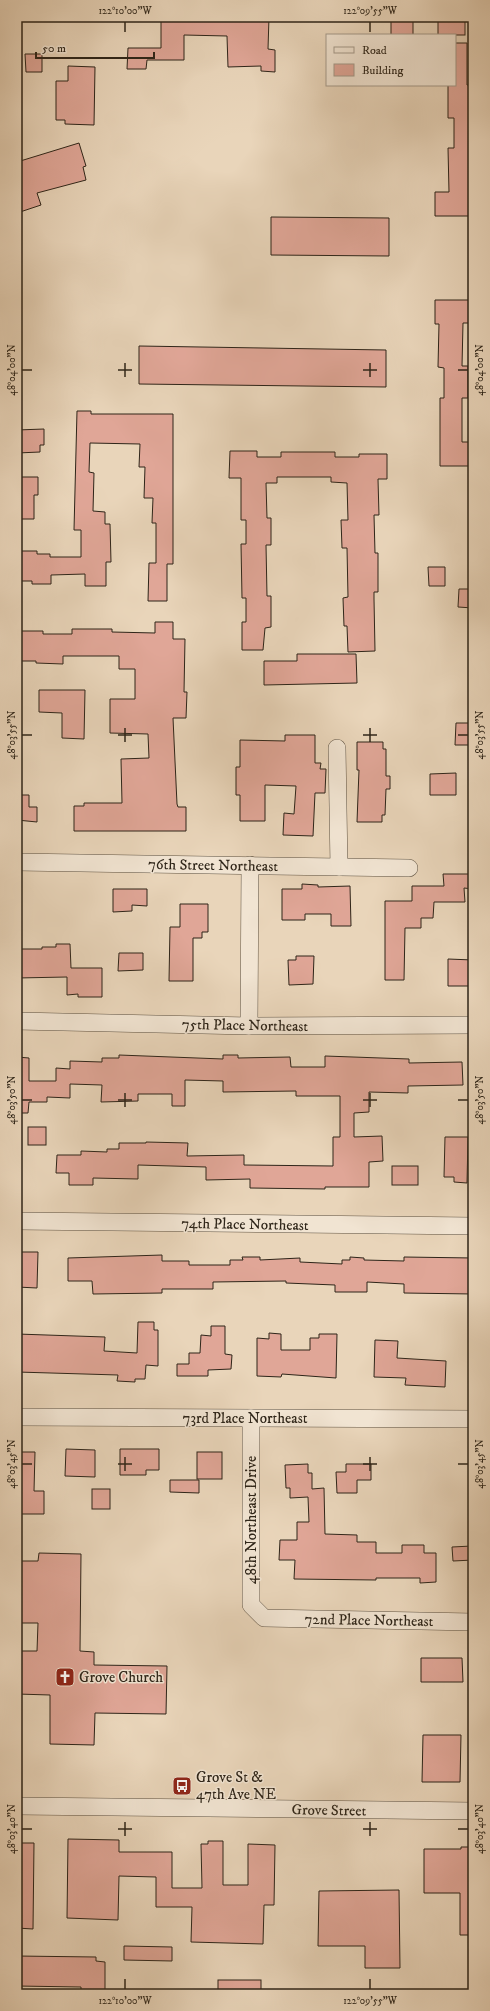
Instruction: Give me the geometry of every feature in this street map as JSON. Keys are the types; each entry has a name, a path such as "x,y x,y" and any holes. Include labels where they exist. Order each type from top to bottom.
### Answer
{"street":[{"path":"336,748 339,867"},
{"name":"76th Street Northeast","path":"17,862 409,868"},
{"path":"249,1026 250,865"},
{"name":"75th Place Northeast","path":"17,1021 249,1026 473,1025"},
{"name":"74th Place Northeast","path":"17,1221 473,1226"},
{"name":"73rd Place Northeast","path":"17,1417 473,1419"},
{"name":"48th Northeast Drive","path":"251,1418 251,1604 264,1618"},
{"name":"72nd Place Northeast","path":"264,1618 473,1622"},
{"name":"Grove Street","path":"17,1806 473,1811"}],"building":[{"path":"161,17 269,17 268,49 275,50 275,72 261,71 261,66 228,67 227,36 184,35 184,60 147,60 146,69 127,69 128,48 161,48"},
{"path":"391,17 413,17 413,34 391,34"},
{"path":"438,17 465,17 465,35 438,34"},
{"path":"456,43 467,43 467,85 473,85 473,216 435,216 435,192 449,192 448,148 454,148 454,118 448,118 448,86 456,86"},
{"path":"25,54 42,54 42,72 26,72"},
{"path":"68,66 95,67 94,125 65,124 65,120 56,120 56,81 68,81"},
{"path":"79,143 86,166 83,167 86,180 37,193 41,205 17,213 17,162"},
{"path":"271,217 389,218 389,256 271,255"},
{"path":"435,300 473,300 473,318 471,318 471,323 463,323 462,366 468,366 468,398 462,398 462,442 472,442 473,466 440,466 440,398 444,398 444,368 438,367 439,324 435,324"},
{"path":"139,346 386,350 386,387 139,384"},
{"path":"77,411 91,411 91,414 173,414 173,564 167,564 167,601 148,601 149,563 156,563 156,523 152,523 153,498 144,498 145,467 139,467 140,444 90,443 89,472 94,473 93,511 105,512 105,524 110,524 111,562 106,562 106,586 85,586 85,574 51,575 51,584 32,584 32,581 17,581 17,551 37,551 37,554 50,554 50,557 81,557 81,530 74,530"},
{"path":"44,429 44,445 40,445 40,452 17,453 17,430"},
{"path":"230,451 257,451 257,457 281,457 281,452 335,452 335,457 359,457 359,454 387,454 387,479 378,479 379,515 374,515 375,553 378,553 378,592 374,592 375,651 348,652 347,626 344,626 343,598 348,597 347,548 342,548 341,520 348,520 347,483 331,482 331,477 277,477 277,483 266,483 267,518 271,518 271,545 266,545 267,596 271,596 271,627 265,628 263,650 242,650 242,622 246,622 246,598 242,598 241,544 246,544 246,520 241,520 241,478 229,478"},
{"path":"21,477 38,477 38,495 34,495 34,519 17,519 17,489 21,489"},
{"path":"428,567 445,567 445,586 429,586"},
{"path":"459,589 473,589 473,608 458,607"},
{"path":"155,622 173,622 173,639 185,639 184,692 187,692 186,718 173,718 177,804 178,807 186,807 186,831 74,831 74,806 84,806 84,803 122,803 121,759 149,758 148,734 110,733 110,699 135,699 135,669 119,669 119,656 63,656 63,664 36,663 36,661 17,661 17,631 43,631 43,634 72,634 72,629 112,629 112,632 155,633"},
{"path":"297,654 356,654 357,683 264,685 264,661 297,661"},
{"path":"39,690 85,690 84,739 62,738 62,713 39,712"},
{"path":"456,723 473,723 473,745 455,745"},
{"path":"285,735 315,735 315,763 321,763 320,769 326,769 325,793 315,793 313,836 283,835 284,813 294,814 296,786 265,785 265,821 240,821 240,795 236,795 236,767 240,767 240,740 285,741"},
{"path":"357,742 383,742 383,749 386,749 386,776 390,776 390,789 386,789 385,815 382,815 382,822 357,822 359,770 357,770"},
{"path":"456,773 456,795 430,795 430,774"},
{"path":"17,795 29,795 29,807 37,807 37,822 17,820"},
{"path":"443,874 473,874 473,889 464,888 465,902 434,902 433,918 421,918 421,928 405,928 404,980 385,980 385,901 412,901 412,886 444,886"},
{"path":"302,884 318,885 318,887 350,886 351,926 331,926 331,914 305,914 305,920 282,920 282,889 302,889"},
{"path":"113,889 147,889 147,906 132,905 132,911 113,912"},
{"path":"180,904 208,904 208,932 202,932 202,938 193,938 193,981 169,981 170,927 180,927"},
{"path":"56,944 70,944 71,968 102,968 102,997 78,997 78,994 67,995 67,977 17,978 17,949 42,949 42,947 56,947"},
{"path":"119,953 143,953 143,970 118,971"},
{"path":"296,956 314,956 313,984 289,985 288,960 296,960"},
{"path":"448,959 473,960 473,986 448,986"},
{"path":"119,1055 223,1059 223,1055 238,1055 238,1058 290,1057 291,1067 325,1067 325,1056 409,1059 409,1063 462,1062 463,1085 408,1086 408,1093 369,1092 369,1112 354,1113 354,1137 382,1136 383,1161 369,1162 369,1187 325,1187 325,1189 250,1188 250,1179 206,1180 206,1167 138,1165 138,1179 93,1178 93,1185 69,1185 69,1173 56,1173 57,1155 81,1155 81,1151 107,1152 107,1149 119,1149 119,1143 188,1143 187,1156 244,1155 244,1165 333,1166 333,1137 340,1137 340,1096 296,1096 296,1091 223,1092 223,1081 185,1080 185,1106 172,1106 172,1094 138,1094 138,1101 101,1102 102,1085 70,1084 70,1098 47,1097 47,1102 29,1102 28,1113 17,1113 17,1057 29,1058 29,1081 56,1081 56,1068 70,1069 70,1061 102,1062 102,1058 119,1058"},
{"path":"28,1127 46,1127 46,1145 28,1145"},
{"path":"445,1137 468,1137 467,1183 454,1182 454,1177 444,1177"},
{"path":"392,1166 418,1166 418,1185 392,1185"},
{"path":"17,1252 38,1252 37,1288 17,1287"},
{"path":"162,1255 162,1261 189,1261 189,1265 230,1265 230,1260 243,1260 242,1257 260,1257 260,1260 300,1258 300,1262 342,1264 342,1260 350,1260 350,1257 364,1258 364,1260 404,1261 404,1257 473,1258 473,1294 404,1293 404,1284 367,1282 367,1292 335,1292 335,1285 286,1283 286,1281 213,1282 213,1289 162,1289 162,1293 93,1294 92,1281 68,1281 68,1258"},
{"path":"138,1322 154,1322 154,1330 158,1330 158,1366 146,1365 145,1379 135,1379 135,1382 117,1381 118,1375 17,1372 17,1334 105,1337 104,1351 137,1353"},
{"path":"211,1326 225,1326 225,1354 232,1355 231,1369 208,1370 208,1376 177,1376 177,1364 189,1364 189,1353 200,1353 201,1335 211,1336"},
{"path":"269,1333 281,1334 281,1350 310,1350 310,1338 319,1338 319,1334 337,1334 336,1378 282,1374 281,1377 257,1376 257,1338 269,1339"},
{"path":"375,1340 398,1341 397,1358 446,1361 445,1387 405,1385 406,1378 374,1377"},
{"path":"66,1449 95,1450 95,1477 65,1476"},
{"path":"120,1449 159,1449 159,1470 146,1470 146,1475 120,1475"},
{"path":"17,1452 35,1452 34,1491 44,1491 44,1514 17,1514"},
{"path":"197,1452 222,1452 222,1479 197,1479"},
{"path":"308,1464 308,1473 312,1473 312,1489 324,1488 325,1534 357,1535 357,1542 376,1542 376,1553 402,1553 402,1545 424,1545 424,1553 436,1553 436,1582 420,1583 420,1578 376,1578 376,1580 294,1579 295,1560 279,1560 280,1540 297,1540 297,1522 309,1522 308,1497 290,1498 290,1488 286,1488 285,1465"},
{"path":"346,1464 371,1464 371,1480 357,1480 357,1493 337,1493 336,1472 346,1472"},
{"path":"170,1480 199,1480 199,1493 170,1492"},
{"path":"92,1489 110,1489 110,1509 92,1509"},
{"path":"472,1546 473,1560 453,1561 452,1547"},
{"path":"39,1553 81,1554 80,1651 94,1652 94,1665 167,1666 166,1714 95,1713 94,1745 50,1744 50,1695 17,1694 17,1651 37,1651 38,1623 17,1623 17,1561 38,1561"},
{"path":"421,1658 462,1658 463,1682 421,1682"},
{"path":"423,1735 461,1735 460,1782 422,1782"},
{"path":"68,1839 119,1840 119,1852 172,1852 172,1888 202,1888 201,1844 208,1844 208,1841 223,1841 223,1885 248,1885 248,1844 275,1845 274,1905 264,1905 263,1944 191,1942 192,1907 156,1907 156,1877 119,1876 118,1920 67,1918"},
{"path":"17,1843 34,1843 33,1929 17,1928"},
{"path":"461,1847 473,1847 473,1935 460,1935 460,1893 424,1893 424,1849 461,1849"},
{"path":"399,1890 400,1968 365,1968 365,1946 318,1946 319,1891"},
{"path":"124,1946 172,1947 172,1961 124,1960"},
{"path":"17,1956 96,1957 96,1961 105,1962 105,1994 81,1994 81,1987 17,1986"},
{"path":"218,1980 261,1980 261,1994 218,1994"}],"place":[{"name":"Grove Church","path":"65,1677"},
{"name":"Grove St & 47th Ave NE","path":"182,1786"}]}
